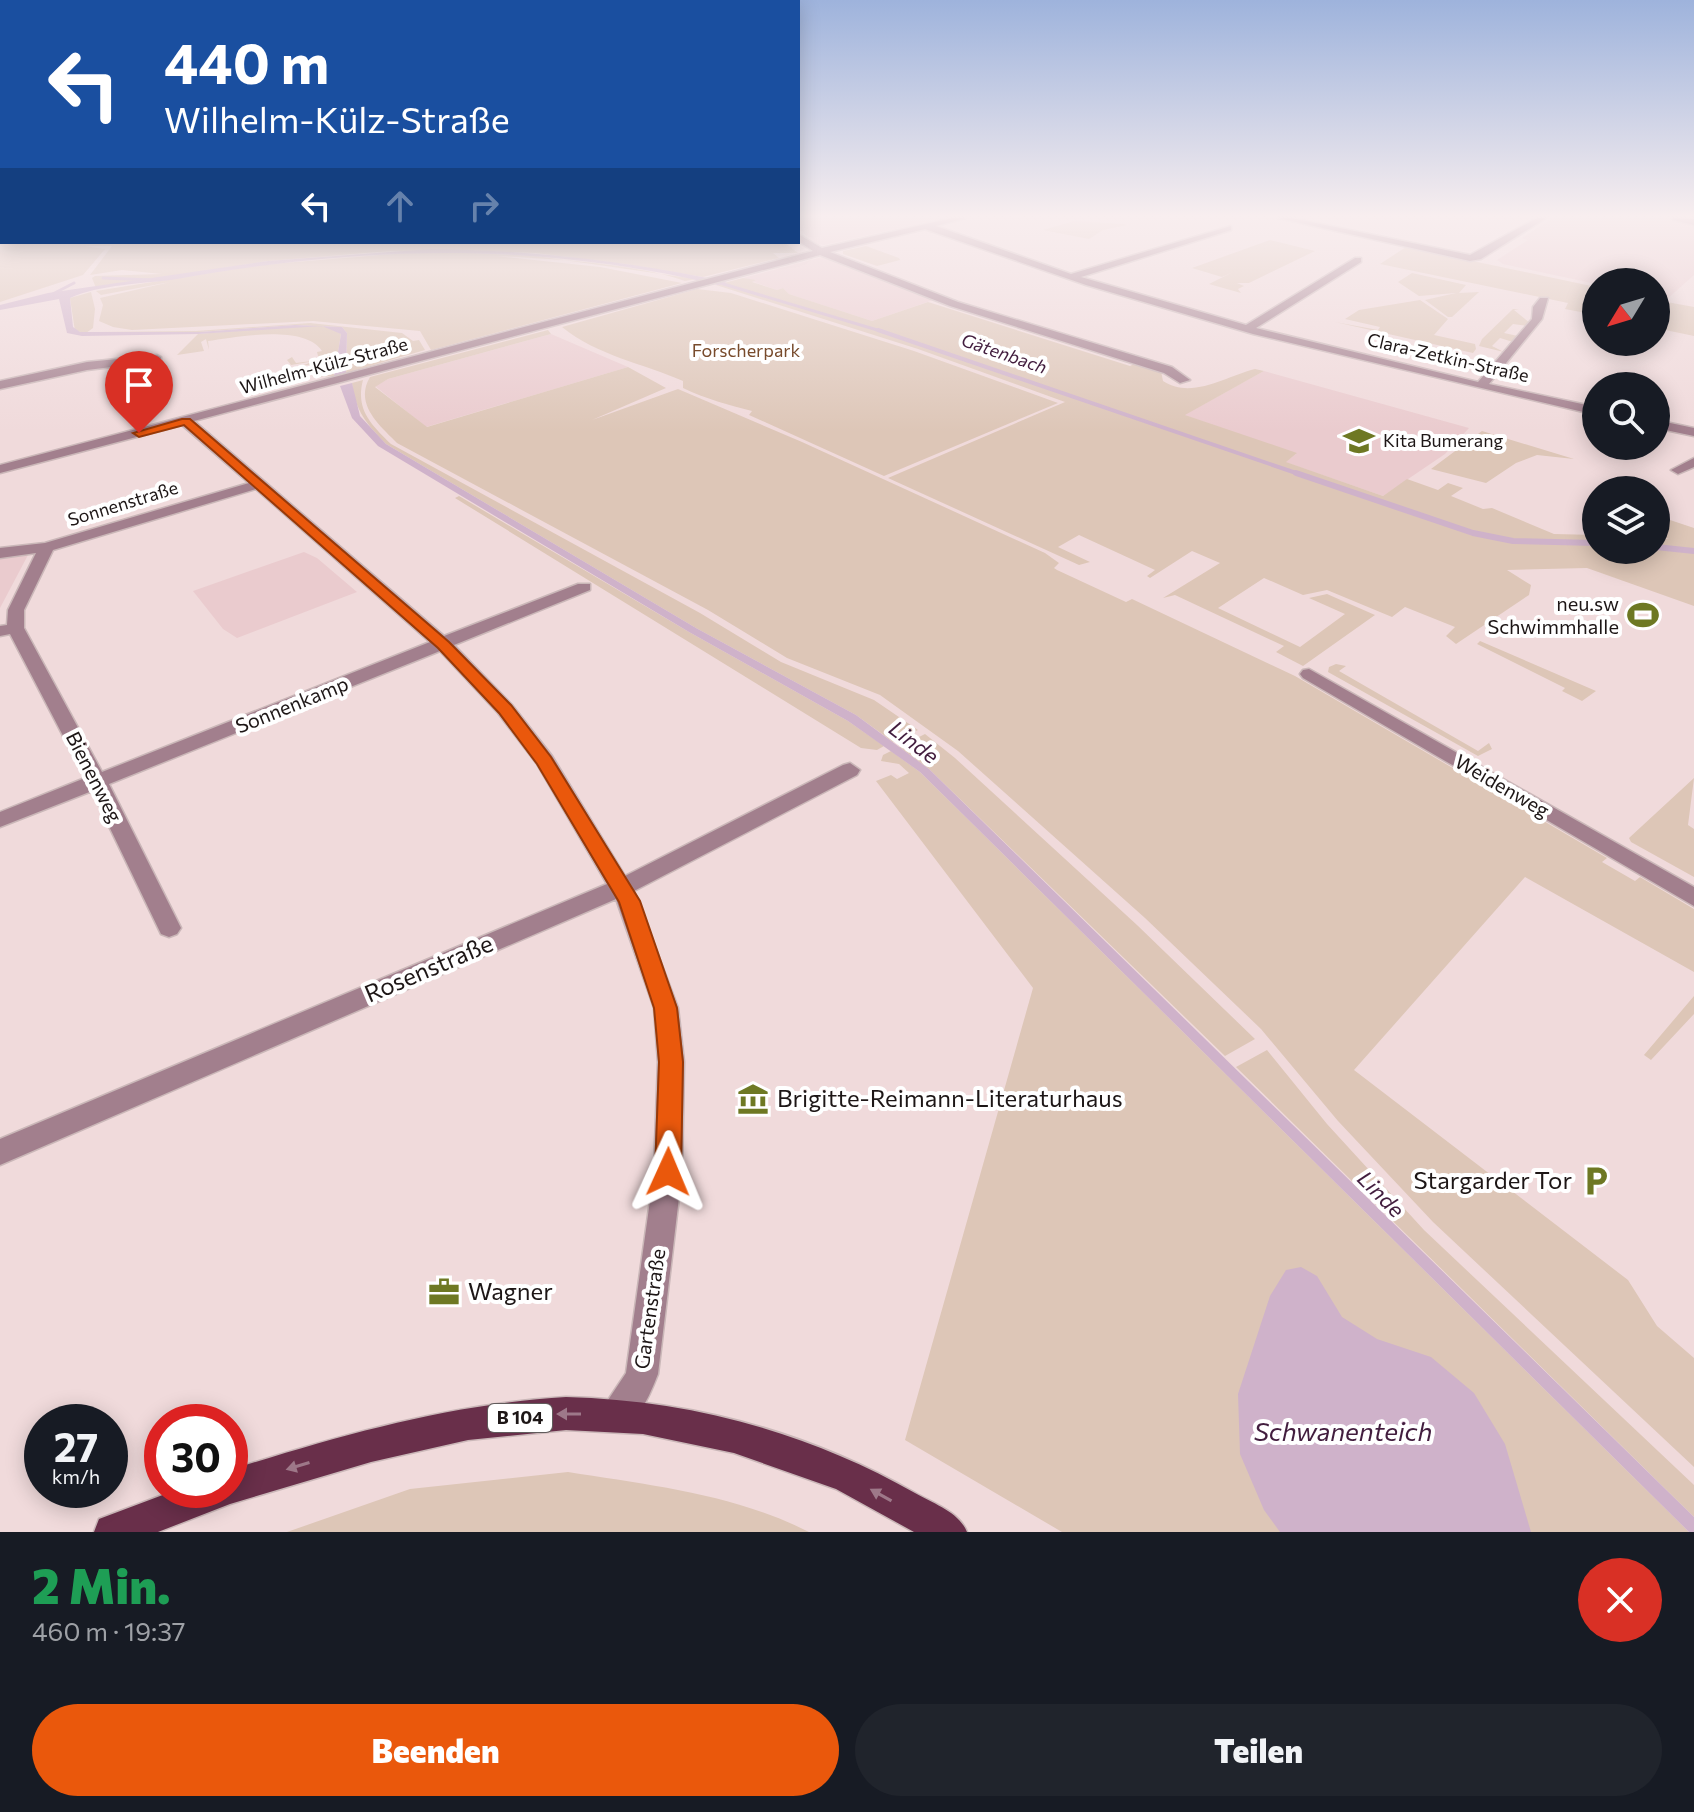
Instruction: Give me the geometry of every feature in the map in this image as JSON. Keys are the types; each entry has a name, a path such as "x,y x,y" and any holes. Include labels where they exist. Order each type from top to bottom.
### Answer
{"main road":[{"name":"B 104","path":"248,1481 366,1445 448,1427 550,1414 615,1415 674,1424 753,1443 849,1477 949,1532"},
{"path":"112,1532 175,1508"}],"street":[{"name":"Wilhelm-Külz-Straße","path":"0,469 680,289"},
{"path":"917,289 954,304 1154,365 1184,380"},
{"name":"Clara-Zetkin-Straße","path":"1120,289 1250,327 1582,408"},
{"path":"1250,327 1310,289"},
{"path":"1482,385 1537,319 1538,307 1544,300"},
{"path":"0,385 74,368 157,359"},
{"name":"Gartenstraße","path":"186,421 256,485 444,645 505,709 545,761 622,887 666,1008 671,1062 668,1172 642,1374 634,1392 615,1415"},
{"path":"1670,427 1694,432"},
{"path":"1678,470 1694,462"},
{"name":"Sonnenstraße","path":"0,553 47,547 256,485"},
{"name":"Bienenweg","path":"47,547 7,629 97,782 169,928"},
{"name":"Sonnenkamp","path":"0,820 584,587"},
{"name":"Weidenweg","path":"1309,674 1694,898"},
{"name":"Rosenstraße","path":"0,1152 622,887 850,770"}],"shaded area":[{"path":"784,289 912,289 936,299 872,321 789,294"},
{"path":"551,334 628,367 426,427 375,386 388,379"},
{"name":"Kita Bumerang","path":"1264,371 1469,428 1445,454 1383,496 1285,462 1296,454 1184,415"},
{"path":"304,552 317,558 357,592 237,638 223,629 193,591"},
{"path":"28,555 0,608 0,559"}],"green space":[{"path":"0,289 38,289 0,302"},
{"path":"105,289 130,289 101,295 96,291"},
{"path":"137,289 658,289 431,350 420,331 313,321 132,330 99,321 103,305 100,298"},
{"name":"Forscherpark","path":"695,289 731,293 914,351 1058,403 884,476 749,415 752,411 700,395 683,388 683,381 605,352 562,327"},
{"path":"730,289 784,289 789,294 872,321 928,302 1130,366 1136,363 1161,371 1163,381 1186,388 1209,385 1255,369 1264,371 1185,415 1297,453 1286,462 1383,496 1407,479 1438,490 1448,483 1463,488 1451,496 1483,509 1492,508 1554,534 1582,535 1582,564 1670,564 1670,520 1694,528 1694,606 1587,568 1507,570 1531,585 1529,595 1456,644 1446,636 1455,627 1405,607 1392,617 1327,590 1303,595 1264,578 1218,608 1300,647 1345,614 1309,598 1327,594 1375,615 1303,666 1276,652 1284,646 1175,595 1163,598 1220,563 1192,551 1150,578 1147,576 1155,570 1079,535 1058,547 1090,562 1079,565 888,478 1065,402 918,349"},
{"path":"1409,289 1479,292 1452,317 1425,300 1456,293 1419,296"},
{"path":"1503,289 1582,289 1582,312 1565,309 1568,303"},
{"path":"91,292 95,309 93,328 86,333 75,331 70,298"},
{"path":"1420,300 1448,319 1434,335 1475,344 1473,353 1335,322 1378,330 1380,327 1345,319 1359,310"},
{"path":"1670,303 1694,307 1694,336 1670,331"},
{"path":"1513,309 1519,309 1514,310 1530,323 1527,326 1513,324 1504,333 1518,336 1513,342 1500,338 1492,346 1504,352 1479,346 1482,339"},
{"path":"310,323 402,333 413,341 419,340 425,350 346,373 347,333 342,327 295,325 200,332 97,332 196,331"},
{"path":"294,326 325,327 341,334 334,376 312,377 322,373 313,364 301,366 315,361 291,365 287,360 292,357 296,363 319,360 317,352 322,351 301,337 269,334 208,341 209,350 206,339 201,342 204,351 177,355 198,334"},
{"path":"548,330 551,334 388,379 375,387 427,427 628,367 666,388 592,420 678,389 802,442 1045,553 1059,563 1054,568 1057,570 1126,602 1132,599 1295,676 1607,858 1602,862 1635,881 1640,877 1694,909 1694,972 1525,877 1354,1070 1628,1280 1657,1326 1694,1358 1694,1467 1433,1222 1338,1121 1261,1029 1145,918 958,751 880,695 787,658 708,610 397,443 376,421 367,405 365,396 370,377"},
{"path":"363,380 363,408 391,444 700,613 781,662 874,700 918,730 893,742 856,715 696,628 386,444 368,423 356,402 352,383"},
{"path":"1482,431 1574,459 1537,455 1516,463 1486,483 1431,469"},
{"path":"459,496 689,632 848,721 884,746 877,750 861,748 455,498"},
{"path":"1480,641 1596,691 1582,701 1562,691 1565,688 1477,644"},
{"path":"1336,664 1346,666 1339,671 1478,751 1489,743 1492,749 1478,756 1328,672 1329,667"},
{"path":"925,734 1137,925 1255,1039 1225,1056 929,769 899,747"},
{"path":"891,751 920,772 1689,1532 1062,1532 905,1440 1033,988 876,781 891,775 897,779 909,773 899,764 881,761 883,755"},
{"path":"1694,778 1688,825 1694,829 1694,877 1631,842 1629,838"},
{"path":"1694,996 1694,1014 1651,1060 1644,1055"},
{"path":"1267,1050 1327,1124 1424,1230 1694,1485 1694,1517 1236,1067"},
{"path":"568,1472 722,1500 752,1508 809,1532 287,1532 410,1489"}],"water":[{"path":"98,289 70,298 73,327 80,332 200,332 321,326 198,334 82,336 67,333 59,299 0,310 0,305 48,293"},
{"path":"322,326 342,327 347,333 346,373 334,376 341,334"},
{"path":"352,383 360,416 386,444 696,628 856,715 929,769 1694,1517 1694,1532 1689,1532 920,772 848,721 689,632 378,446 352,418 340,386"},
{"name":"Schwanenteich","path":"1301,1267 1317,1276 1342,1317 1377,1339 1431,1357 1474,1393 1505,1444 1531,1532 1280,1532 1264,1510 1240,1454 1238,1394 1270,1296 1286,1270"}],"waterway":[{"path":"45,298 61,289"},
{"name":"Gätenbach","path":"742,289 883,332"},
{"name":"Gätenbach","path":"878,330 883,332"},
{"name":"Gätenbach","path":"883,332 1302,475"},
{"name":"Gätenbach","path":"1296,473 1473,533 1513,541 1582,543"},
{"name":"Gätenbach","path":"1670,548 1694,551"}],"place":[{"name":"Kita Bumerang","path":"1359,441"},
{"name":"neu.sw Schwimmhalle","path":"1643,615"},
{"name":"Brigitte-Reimann-Literaturhaus","path":"753,1099"},
{"name":"Stargarder Tor","path":"1596,1181"},
{"name":"Wagner","path":"444,1292"}],"route":[{"path":"139,433 186,421 256,485 444,645 505,709 545,761 615,873 629,901 666,1008 671,1062 668,1172"}],"water label":[{"name":"Linde","path":"914,742"},
{"name":"Linde","path":"1381,1194"}]}
